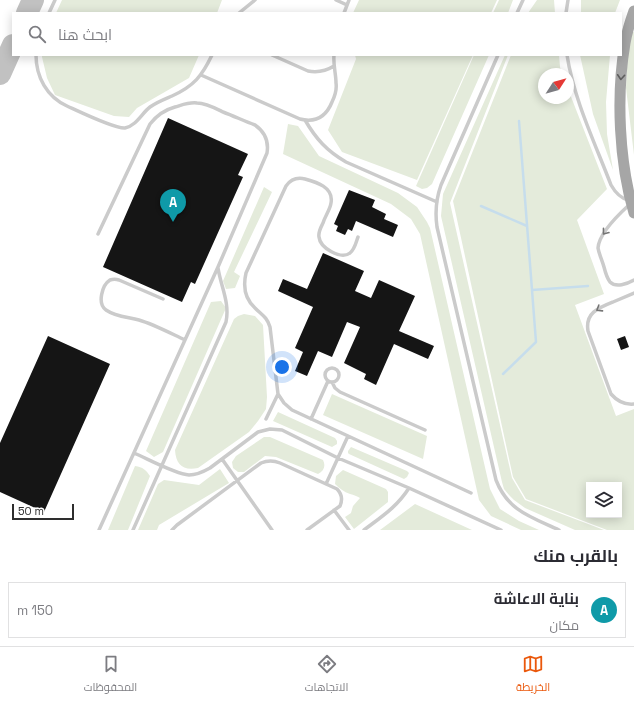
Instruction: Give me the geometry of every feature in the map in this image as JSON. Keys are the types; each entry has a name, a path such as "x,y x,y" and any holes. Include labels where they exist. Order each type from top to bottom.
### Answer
{"main road":[{"path":"632,205 623,153 621,74 625,43 634,11"}],"lane":[{"path":"49,12 54,0"},
{"path":"240,12 255,0"},
{"path":"336,0 347,5"},
{"path":"344,12 349,0"},
{"path":"517,12 523,0"},
{"path":"566,12 568,0"},
{"path":"247,12 248,6"},
{"path":"36,56 36,65 41,80 54,98 60,103 120,128 130,126 149,107 188,87 201,74 211,56"},
{"path":"274,56 304,70 313,72 326,70 334,66"},
{"path":"201,74 300,119 311,120 316,119 326,113 335,95 336,84 334,56"},
{"path":"498,56 440,185 436,215 496,480 503,494 513,506 526,515 560,530"},
{"path":"567,56 576,94 612,185 618,195 632,205 618,216 601,237 598,248 608,278 614,285 626,284 634,280"},
{"path":"98,234 147,129 158,115 168,109 196,102 206,104 260,128 266,137 268,142 267,153 218,267 99,530"},
{"path":"305,120 322,145 346,162 437,202"},
{"path":"358,236 353,249 347,255 341,255 325,249 320,243 318,236 320,228 331,205 332,197 329,190 322,185 299,178 292,180 286,186 244,280 244,288 249,302 265,317 270,327 278,394 287,407 471,493"},
{"path":"133,530 226,322 228,308 218,267"},
{"path":"163,298 114,279 109,281 106,285 100,302 107,311 123,317 140,320 184,340"},
{"path":"634,293 596,309 590,316 588,328 611,394 621,402 626,404 634,404"},
{"path":"311,419 330,382 340,392 426,430"},
{"path":"266,418 278,394"},
{"path":"134,452 183,474 197,474 204,472 258,432 276,429 288,433 338,458 409,488 501,530"},
{"path":"326,484 348,436"},
{"path":"222,458 272,530"},
{"path":"172,530 261,463 272,461 280,463 337,489 342,495 342,502 340,506 307,530"},
{"path":"364,530 395,507 409,488"},
{"path":"334,510 349,530"}],"green space":[{"path":"62,0 222,0 217,12 56,12"},
{"path":"359,0 497,0 491,12 353,12"},
{"path":"499,0 513,0 508,12 493,12"},
{"path":"537,0 554,0 555,12 529,12"},
{"path":"581,0 620,0 615,12 581,12"},
{"path":"631,32 634,32 634,155 626,88 628,48"},
{"path":"199,56 189,78 137,108 129,117 114,116 55,95 47,78 42,57"},
{"path":"355,56 473,56 417,180 342,152 328,130 356,59"},
{"path":"474,56 489,56 432,184 427,188 422,189 416,186"},
{"path":"505,56 508,56 450,203 512,478 525,500 604,530 575,530 525,508 514,500 504,489 441,216 443,194"},
{"path":"511,56 559,56 560,68 538,68 538,104 574,104 607,189 577,220 604,294 575,305 616,416 634,409 634,530 607,530 526,499 513,477 453,201"},
{"path":"580,56 610,56 606,102 607,134 613,170 593,114"},
{"path":"288,124 298,126 319,156 398,193 417,207 427,222 430,228 490,489 500,509 519,521 539,530 521,530 491,516 479,500 420,234 411,219 391,204 283,154"},
{"path":"264,187 272,192 234,272 240,276 235,288 226,289 223,281"},
{"path":"221,301 226,308 163,452 154,457 146,451 211,302"},
{"path":"244,314 255,316 263,325 267,397 266,409 249,432 198,468 184,468 177,460 175,450 234,319"},
{"path":"332,394 427,436 423,459 323,415"},
{"path":"278,412 335,438 337,444 332,447 273,421"},
{"path":"264,437 270,437 323,460 323,470 318,474 276,457 265,456 244,472 238,472 233,468 232,462 236,456"},
{"path":"351,447 409,473 404,479 349,454 348,451"},
{"path":"135,466 144,469 150,476 128,530 108,530"},
{"path":"220,469 229,483 159,525 157,530 138,530 158,484 164,480 199,485"},
{"path":"343,470 386,489 388,492 388,502 354,529 345,517 351,513 353,506 360,498 346,492 335,484 336,476"},
{"path":"415,504 472,530 380,530"}],"building":[{"path":"168,118 248,154 238,175 243,177 195,284 191,282 182,302 103,267"},
{"path":"349,190 375,200 372,207 386,214 384,219 398,225 393,237 356,221 352,231 348,229 345,235 336,231 338,226 334,224"},
{"path":"323,253 364,271 355,291 371,298 379,280 415,296 399,331 434,346 428,359 394,344 376,385 364,379 366,374 344,363 360,327 347,322 332,357 318,351 307,376 295,371 303,352 295,348 313,307 278,291 283,279 307,289"},
{"path":"48,336 110,364 44,512 0,492 0,443"},
{"path":"625,336 629,347 621,350 617,339"}],"waterway":[{"path":"503,374 536,342 519,121"},
{"path":"481,206 527,226"},
{"path":"532,290 588,286"}],"taxiway":[{"path":"27,12 33,0"},
{"path":"0,74 12,47"}],"place":[{"name":"بناية الاعاشة","path":"173,222"}]}
